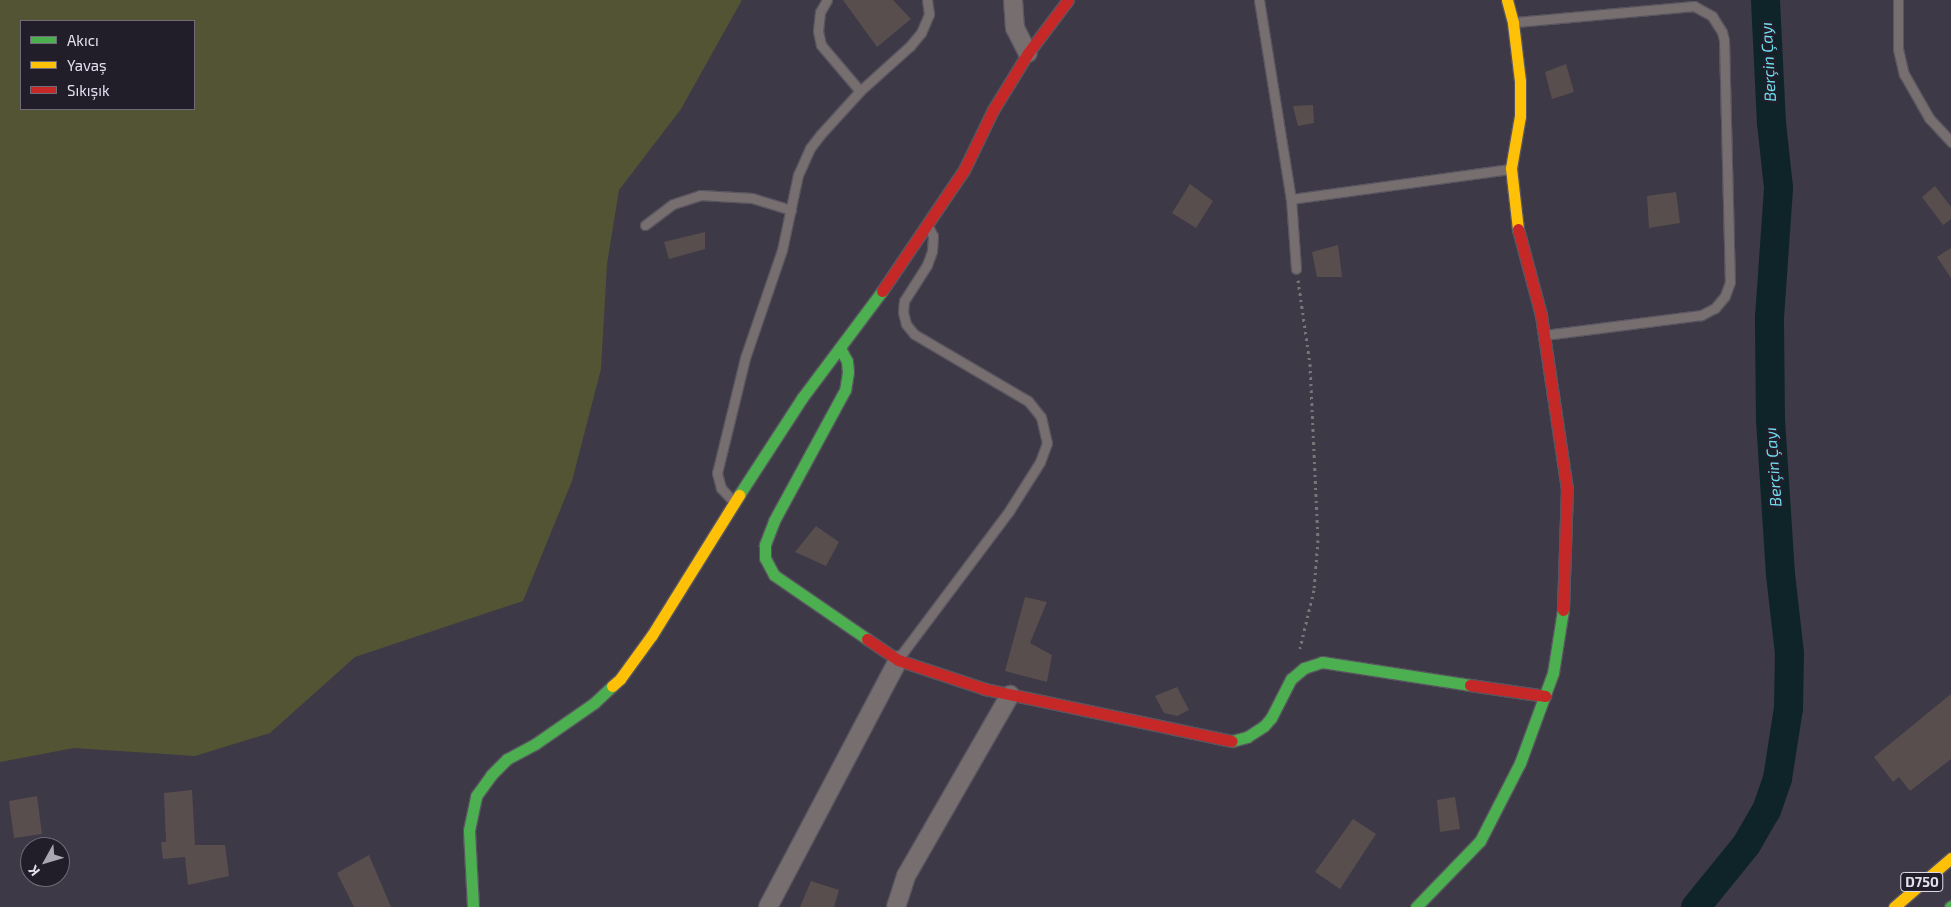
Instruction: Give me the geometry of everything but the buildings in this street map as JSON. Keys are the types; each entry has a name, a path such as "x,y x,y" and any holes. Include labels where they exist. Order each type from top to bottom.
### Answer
{"main road":[{"path":"473,907 469,830 476,796 491,775 507,759 535,744 594,703 620,680 652,634 734,502 802,398 886,286 964,170 993,110 1028,52 1068,0"},
{"path":"1416,907 1480,841 1520,763 1553,674 1565,600 1567,488 1541,315 1517,223 1511,168 1520,116 1520,81 1513,23 1507,0"},
{"path":"840,348 846,361 848,372 844,390 774,521 765,545 765,558 774,575 898,660 960,682 1010,695 1229,742 1247,737 1264,726 1271,718 1292,679 1304,668 1322,662 1545,696"},
{"name":"D750","path":"1895,907 1951,858"}],"street":[{"path":"1013,0 1015,28 1028,52"},
{"path":"768,907 780,880 898,660"},
{"path":"896,907 906,876 1010,695"}],"lane":[{"path":"827,0 820,12 818,31 821,45 860,91"},
{"path":"734,502 721,488 717,473 745,358 782,250 798,175 810,148 860,91 910,46 921,33 929,14 927,0"},
{"path":"1259,0 1291,200 1296,269"},
{"path":"1898,0 1898,49 1904,74 1929,118 1951,142"},
{"path":"1513,23 1694,6 1712,16 1722,32 1724,40 1730,282 1725,296 1715,308 1701,315 1544,335"},
{"path":"1291,200 1511,168"},
{"path":"645,225 673,204 700,195 752,198 791,210"},
{"path":"898,660 1009,511 1040,462 1047,443 1040,417 1028,401 914,334 906,324 903,312 904,301 927,265 932,250 933,233 926,226"}],"path":[{"path":"1296,269 1310,364 1318,531 1314,590 1300,649 1304,668"}],"green space":[{"path":"0,0 742,0 681,109 619,190 607,264 601,369 572,481 523,601 355,657 270,733 195,756 74,748 0,762"}],"waterway":[{"name":"Berçin Çayı","path":"1695,907 1746,844 1766,810 1777,778 1788,708 1789,653 1780,574 1770,419 1769,317 1778,187 1771,123 1765,0"}],"traffic: fast":[{"path":"739,495 802,398 882,291"},
{"path":"840,348 847,361 848,372 845,390 774,521 765,545 765,558 774,575 867,639"},
{"path":"1416,907 1480,841 1520,763 1553,673 1563,610"},
{"path":"1232,741 1247,737 1264,726 1271,718 1291,679 1304,668 1322,662 1470,685"},
{"path":"473,907 469,830 476,796 491,775 507,759 535,744 594,703 612,686"}],"traffic: slow":[{"path":"1507,0 1513,23 1520,81 1520,116 1511,168 1518,229"},
{"path":"612,686 620,679 652,635 739,495"},
{"path":"1894,907 1951,858"}],"traffic: jam":[{"path":"882,291 964,170 993,110 1028,53 1068,0"},
{"path":"1518,229 1541,315 1567,488 1563,610"},
{"path":"867,639 898,660 985,689 1232,741"},
{"path":"1470,685 1545,696"}]}
